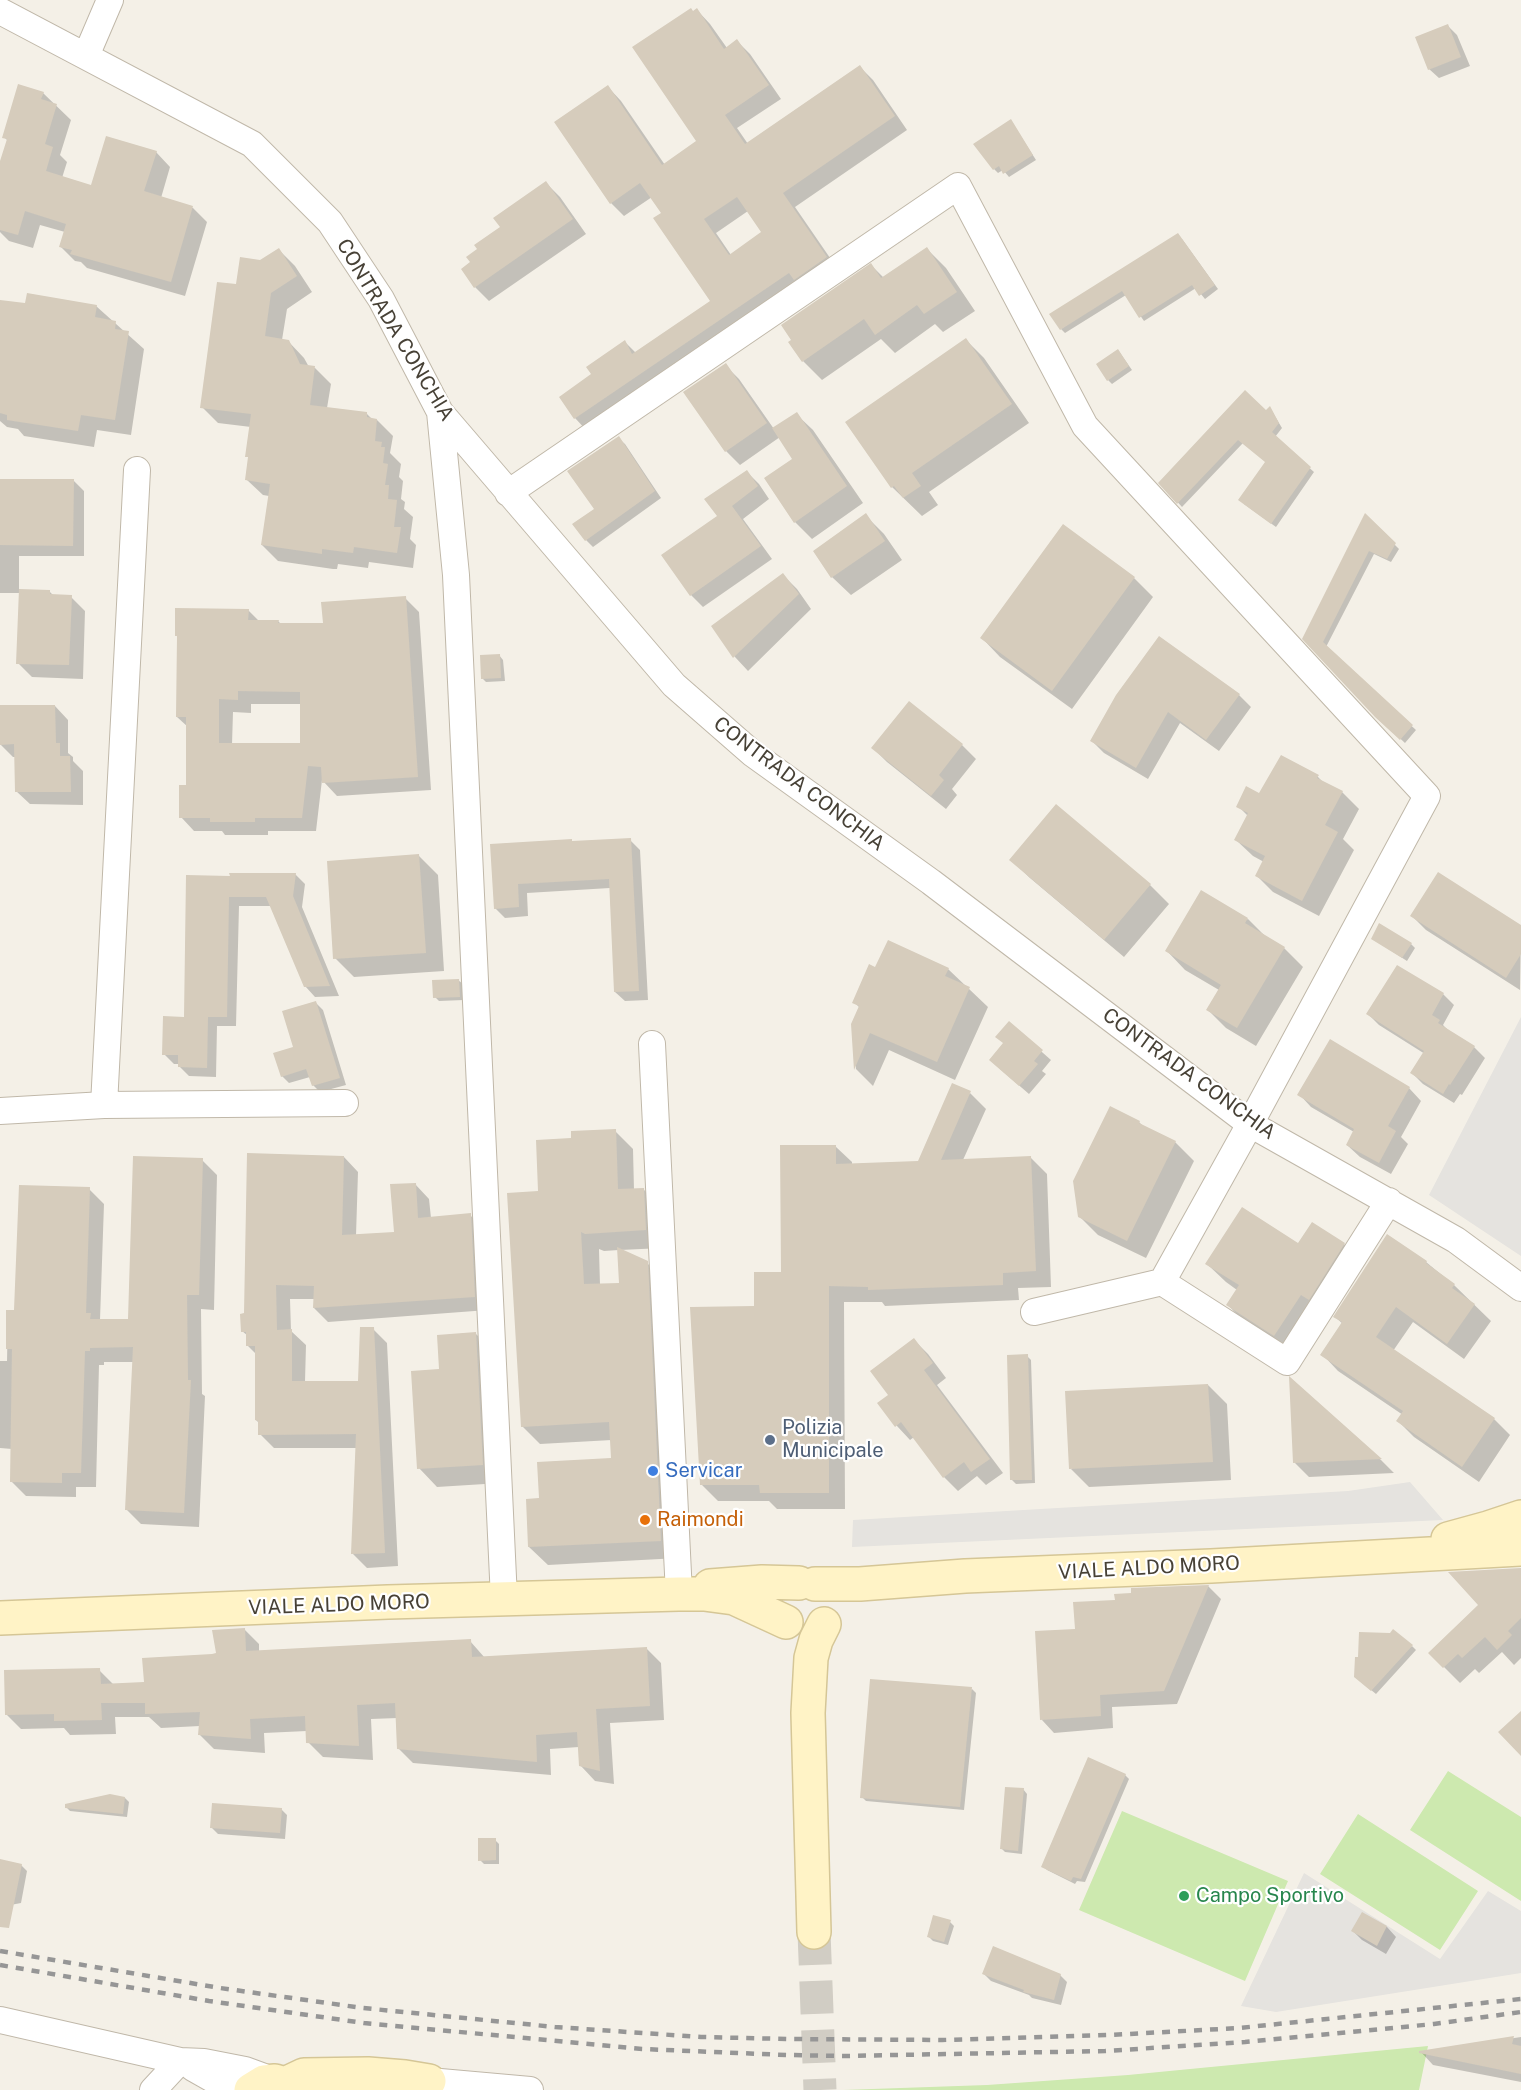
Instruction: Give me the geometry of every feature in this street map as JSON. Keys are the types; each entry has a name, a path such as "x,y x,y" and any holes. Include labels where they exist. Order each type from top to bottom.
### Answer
{"main road":[{"name":"VIALE ALDO MORO","path":"1376,1556 1478,1531 1521,1516"},
{"name":"VIALE ALDO MORO","path":"679,1594 707,1586 762,1582 835,1585 1521,1549"},
{"name":"VIALE ALDO MORO","path":"826,1621 843,1607 874,1591 922,1580"},
{"path":"808,1713 801,1668 788,1624 781,1609 782,1600 791,1587 807,1584 827,1595 830,1602 826,1621 816,1640 811,1658 808,1713 814,1932"},
{"name":"VIALE ALDO MORO","path":"0,1618 504,1599 704,1594 734,1599 788,1624"},
{"path":"788,1624 804,1632 811,1631 826,1621"},
{"path":"276,2086 304,2075 368,2074 429,2081"},
{"path":"371,2090 429,2081"}],"street":[{"path":"86,56 110,0"},
{"name":"CONTRADA CONCHIA","path":"0,11 252,144 330,222 381,299 440,412 674,685 753,754 931,882 1250,1124 1456,1240 1521,1288"},
{"path":"508,493 958,186 1084,426 1427,796 1162,1282"},
{"path":"440,412 456,575 504,1599"},
{"path":"104,1105 137,470"},
{"path":"652,1044 679,1594"},
{"path":"0,1111 104,1105 345,1103"},
{"path":"1034,1312 1162,1282 1287,1362 1389,1201"},
{"path":"0,2020 180,2061 204,2062 245,2070 276,2086"},
{"path":"153,2090 180,2061"},
{"path":"180,2061 232,2090"},
{"path":"429,2081 530,2090"}],"green space":[{"path":"1448,1771 1521,1817 1521,1901 1410,1830"},
{"name":"Campo Sportivo","path":"1122,1811 1288,1881 1245,1981 1079,1910"},
{"path":"1358,1814 1478,1891 1440,1950 1320,1874"},
{"path":"1428,2046 1419,2090 843,2090 987,2085 1128,2075"}],"shaded area":[{"path":"1521,1017 1521,1256 1429,1195"},
{"path":"1410,1482 1443,1520 852,1547 853,1520 1348,1491"},
{"path":"1304,1873 1440,1959 1488,1891 1521,1911 1521,1973 1276,2012 1241,2006"}],"building":[{"path":"691,8 693,11 697,8 724,49 737,39 769,85 725,115 745,144 860,65 895,116 783,193 827,257 794,280 789,273 574,419 559,397 591,374 586,367 625,340 632,354 710,301 653,218 661,213 640,183 610,204 554,122 608,85 662,165 696,141 632,47","holes":["737,197 761,232 729,255 704,219"]},
{"path":"1448,24 1461,57 1428,70 1415,37"},
{"path":"18,84 44,92 41,99 57,104 45,144 53,147 46,171 91,185 106,136 157,151 144,191 193,206 171,282 70,254 72,250 59,247 66,224 25,211 18,235 0,230 0,161 7,139 2,138"},
{"path":"1011,119 1033,155 1003,174 999,166 993,170 973,144"},
{"path":"546,181 573,219 474,288 461,269 470,262 466,257 477,249 474,245 500,227 493,218"},
{"path":"1178,233 1215,285 1199,296 1192,285 1139,318 1122,291 1060,330 1049,314"},
{"path":"927,247 957,292 924,314 917,305 875,335 864,319 802,362 788,342 791,340 781,325 871,263 881,278"},
{"path":"279,248 297,276 271,293 265,336 289,340 300,364 315,366 310,405 367,412 367,417 377,419 375,441 382,442 381,447 385,447 383,463 388,464 385,485 389,485 388,499 397,500 394,527 401,527 397,553 354,547 353,553 322,549 322,554 261,545 270,484 245,480 248,457 245,457 251,414 200,408 217,282 236,284 240,257 260,260"},
{"path":"27,293 97,305 95,317 116,321 115,329 129,331 115,420 81,415 78,431 7,420 7,415 0,413 0,300 25,303"},
{"path":"966,338 1012,404 912,473 921,486 903,498 894,486 891,488 845,422"},
{"path":"1118,349 1129,366 1107,381 1096,364"},
{"path":"726,363 767,423 725,452 683,392"},
{"path":"1245,390 1266,410 1270,406 1279,423 1272,432 1311,467 1271,524 1238,500 1265,462 1238,440 1177,504 1158,483"},
{"path":"797,412 847,486 794,523 764,478 792,459 772,428"},
{"path":"619,436 655,491 585,541 572,524 594,509 567,471"},
{"path":"747,470 758,486 732,506 761,546 690,596 661,555 717,516 704,499"},
{"path":"0,479 74,479 73,546 0,545"},
{"path":"866,513 885,541 831,578 813,551"},
{"path":"1365,513 1396,543 1387,559 1369,551 1323,642 1413,725 1400,740 1375,717 1302,639"},
{"path":"1063,524 1135,577 1052,691 980,638"},
{"path":"783,573 799,594 733,658 711,626"},
{"path":"19,589 50,590 50,594 72,595 69,665 16,664"},
{"path":"406,596 418,777 322,783 321,767 308,766 302,818 255,818 255,822 210,822 210,818 179,818 179,785 186,785 186,717 176,717 175,608 249,609 248,620 323,623 321,602","holes":["238,691 300,692 300,743 219,743 219,699 238,700"]},
{"path":"1159,636 1240,694 1206,740 1168,712 1136,768 1090,741 1116,695"},
{"path":"500,654 501,678 481,679 480,655"},
{"path":"909,701 963,744 939,775 944,780 931,796 871,748"},
{"path":"0,705 55,705 56,743 60,743 60,756 70,756 71,792 15,792 14,744 0,745"},
{"path":"1281,755 1319,775 1317,778 1343,791 1325,825 1338,832 1302,901 1255,876 1265,856 1234,840 1248,813 1236,807 1246,786 1259,793"},
{"path":"1056,804 1151,884 1104,940 1009,860"},
{"path":"631,838 639,991 614,992 609,879 518,884 519,907 494,909 490,844"},
{"path":"419,854 426,953 333,959 327,861"},
{"path":"1438,872 1521,925 1521,954 1506,978 1410,916"},
{"path":"229,873 296,873 293,896 330,986 304,987 266,897 229,897 227,1017 208,1017 207,1068 178,1067 178,1055 162,1055 163,1016 184,1017 186,875 230,876"},
{"path":"1201,890 1248,918 1245,923 1285,947 1237,1028 1206,1010 1221,985 1165,951"},
{"path":"1379,923 1412,943 1402,958 1371,939"},
{"path":"888,940 949,968 945,976 970,987 937,1062 870,1033 854,1070 851,1024 859,1006 852,1003 869,964 875,967"},
{"path":"1397,965 1444,993 1432,1015 1440,1020 1438,1023 1475,1046 1443,1094 1410,1073 1424,1051 1366,1014"},
{"path":"459,979 460,997 433,998 432,980"},
{"path":"316,1001 340,1078 312,1086 306,1069 281,1077 273,1053 293,1047 282,1011"},
{"path":"1009,1021 1043,1050 1034,1061 1038,1064 1019,1086 989,1060 1003,1043 995,1037"},
{"path":"1330,1039 1410,1087 1388,1126 1396,1131 1379,1163 1346,1145 1354,1129 1297,1095"},
{"path":"952,1083 971,1091 941,1160 1031,1156 1036,1271 1003,1273 1003,1285 868,1290 868,1287 829,1286 829,1493 760,1493 759,1485 700,1485 690,1307 754,1306 754,1272 781,1272 780,1145 836,1145 836,1164 918,1161"},
{"path":"1110,1106 1176,1141 1127,1241 1078,1217 1073,1181"},
{"path":"616,1129 618,1189 644,1188 646,1230 585,1234 581,1232 584,1284 619,1283 617,1247 648,1261 661,1541 528,1547 526,1499 539,1498 537,1462 611,1458 609,1422 521,1427 507,1193 538,1191 536,1140 571,1138 571,1131"},
{"path":"247,1153 344,1156 342,1235 394,1232 390,1184 416,1183 418,1218 471,1213 475,1297 313,1308 314,1286 276,1285 277,1330 292,1329 292,1381 358,1381 360,1327 374,1327 385,1553 351,1554 356,1434 258,1435 258,1421 255,1420 255,1346 246,1346 246,1332 241,1332 240,1314 244,1313"},
{"path":"133,1156 203,1158 199,1295 187,1295 188,1380 191,1380 184,1513 125,1510 133,1347 90,1348 90,1351 85,1351 81,1473 62,1473 62,1483 10,1482 12,1349 6,1349 6,1310 14,1310 19,1185 90,1187 86,1313 91,1313 90,1319 128,1319"},
{"path":"1242,1207 1298,1243 1312,1222 1345,1243 1309,1300 1301,1295 1274,1336 1226,1305 1239,1285 1205,1264"},
{"path":"1387,1234 1427,1261 1426,1263 1455,1284 1452,1288 1475,1304 1447,1344 1396,1307 1376,1337 1495,1418 1462,1467 1396,1421 1403,1411 1320,1355 1342,1322 1333,1317"},
{"path":"476,1332 483,1465 417,1469 411,1371 439,1369 437,1335"},
{"path":"914,1338 933,1363 924,1370 990,1459 971,1472 964,1462 943,1478 901,1422 895,1427 877,1403 888,1395 870,1371"},
{"path":"1028,1354 1032,1480 1010,1480 1007,1355"},
{"path":"1289,1376 1382,1459 1293,1463"},
{"path":"1208,1384 1213,1462 1069,1469 1065,1391"},
{"path":"1521,1568 1521,1618 1508,1631 1512,1635 1497,1650 1485,1637 1462,1658 1458,1654 1443,1668 1428,1653 1478,1605 1448,1572"},
{"path":"1209,1585 1164,1691 1100,1695 1101,1716 1040,1720 1035,1631 1075,1629 1073,1602 1115,1600 1114,1594 1131,1593 1131,1588"},
{"path":"245,1628 246,1651 471,1639 472,1657 647,1647 650,1706 596,1709 600,1771 579,1766 577,1732 536,1735 537,1762 397,1749 395,1703 357,1705 359,1746 306,1743 305,1716 250,1719 251,1739 198,1735 200,1712 145,1714 145,1703 101,1703 102,1720 54,1721 54,1714 5,1715 4,1670 100,1668 101,1684 144,1682 142,1658 216,1653 212,1630"},
{"path":"1393,1629 1413,1645 1371,1691 1354,1677 1359,1632 1390,1633"},
{"path":"870,1679 972,1687 960,1807 860,1798"},
{"path":"1521,1711 1521,1756 1498,1732"},
{"path":"1088,1757 1126,1774 1081,1879 1073,1877 1071,1881 1041,1867"},
{"path":"1005,1787 1024,1788 1018,1851 1000,1849"},
{"path":"110,1794 125,1797 123,1814 65,1808 65,1804"},
{"path":"212,1803 282,1808 280,1833 210,1828"},
{"path":"478,1838 496,1838 496,1860 478,1861"},
{"path":"0,1859 22,1864 9,1928 0,1927"},
{"path":"1362,1912 1387,1926 1377,1946 1351,1931"},
{"path":"933,1915 951,1920 944,1942 927,1937"},
{"path":"993,1946 1061,1974 1054,2000 1023,1992 1024,1990 982,1974"},
{"path":"1514,2036 1512,2044 1521,2046 1521,2074 1419,2053 1419,2051"}],"tunnel":[{"path":"814,1932 820,2090"}],"railway":[{"path":"0,1951 220,1988 363,2008 555,2027 701,2037 942,2040 1110,2035 1239,2028 1521,1999"},
{"path":"0,1965 209,2001 364,2023 642,2049 787,2055 1105,2051 1245,2042 1434,2024 1521,2012"}],"place":[{"name":"Polizia Municipale","path":"770,1440"},
{"name":"Servicar","path":"653,1471"},
{"name":"Raimondi","path":"645,1520"},
{"name":"Campo Sportivo","path":"1184,1896"}]}
